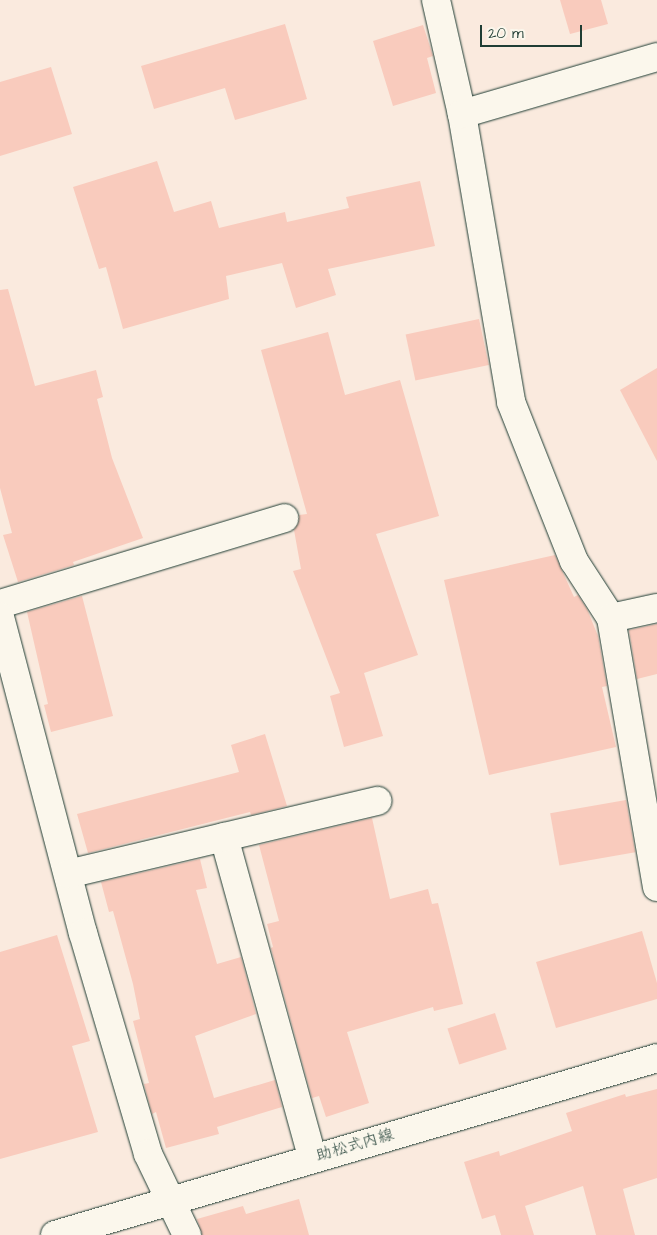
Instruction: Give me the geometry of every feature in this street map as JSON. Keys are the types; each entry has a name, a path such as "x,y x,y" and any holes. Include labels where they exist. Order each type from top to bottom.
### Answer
{"street":[{"path":"436,0 462,114 511,402 574,560 611,618 657,887"},
{"path":"462,114 657,57"},
{"path":"0,604 284,518"},
{"path":"611,618 657,608"},
{"path":"0,617 10,696 68,874 148,1154 187,1235"},
{"path":"68,874 377,801"},
{"path":"224,837 312,1157"},
{"name":"助松式内線","path":"55,1235 171,1202 312,1157 657,1058"}],"building":[{"path":"560,0 601,0 608,24 570,34"},
{"path":"285,24 307,99 235,120 225,88 154,109 141,66"},
{"path":"423,25 433,56 427,58 436,93 393,106 373,41"},
{"path":"51,67 72,134 0,156 0,82"},
{"path":"157,161 174,212 211,201 219,228 285,212 287,222 349,208 346,197 420,181 435,246 328,269 336,295 296,308 282,263 226,276 229,299 123,329 106,267 99,269 73,187"},
{"path":"8,289 35,386 96,370 103,397 97,399 112,458 143,538 73,562 74,565 18,582 3,535 12,533 0,488 0,290"},
{"path":"479,319 489,365 415,381 406,335"},
{"path":"328,332 345,395 400,380 439,516 376,534 418,655 364,673 383,736 344,747 330,696 340,693 293,571 301,569 294,530 299,515 307,514 261,350"},
{"path":"657,368 657,461 620,390"},
{"path":"555,555 574,597 578,595 587,609 598,636 607,686 602,687 616,747 489,775 444,580"},
{"path":"82,596 113,716 51,732 44,705 48,704 27,612"},
{"path":"657,624 657,674 637,679 629,630"},
{"path":"265,734 287,806 251,815 250,812 88,853 77,814 239,772 231,745"},
{"path":"626,800 635,852 559,866 550,813"},
{"path":"372,818 390,899 428,889 432,904 438,903 463,1004 434,1011 433,1007 347,1032 369,1103 326,1117 319,1096 312,1098 271,948 273,947 267,924 279,921 259,845"},
{"path":"200,859 207,888 196,890 217,964 241,957 256,1014 195,1036 214,1098 275,1080 282,1107 217,1127 219,1134 166,1148 156,1112 152,1114 144,1084 149,1083 133,1021 140,1019 133,984 113,911 109,912 101,882"},
{"path":"642,931 657,983 657,999 556,1028 536,962"},
{"path":"57,935 90,1041 72,1046 98,1132 0,1159 0,952"},
{"path":"495,1013 507,1049 459,1065 447,1028"},
{"path":"657,1089 657,1178 623,1189 635,1235 596,1235 583,1186 525,1206 534,1235 501,1235 495,1215 482,1219 464,1162 499,1151 500,1156 572,1131 566,1113 625,1094 626,1097"},
{"path":"299,1199 309,1235 202,1235 197,1219 243,1206 246,1214"}]}
